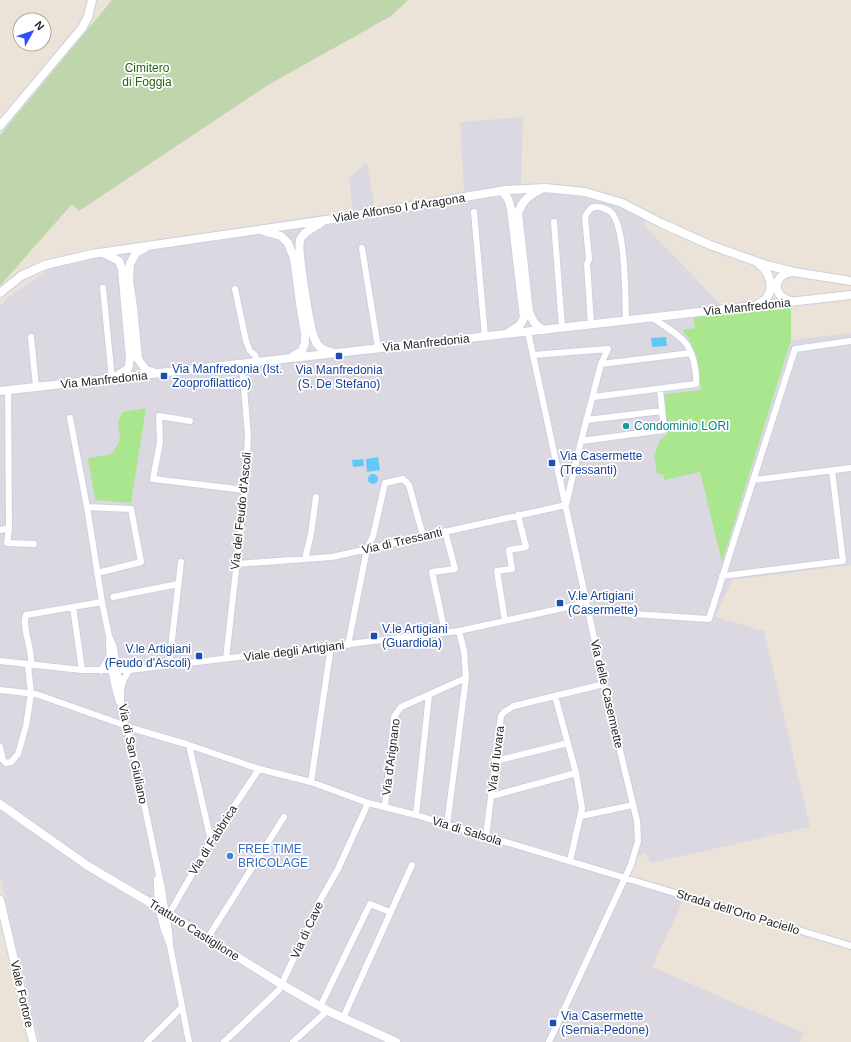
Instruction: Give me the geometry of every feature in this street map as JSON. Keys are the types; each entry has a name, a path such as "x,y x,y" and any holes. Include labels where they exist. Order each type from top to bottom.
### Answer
{"main road":[{"path":"0,126 82,28 88,17 92,0"},
{"path":"544,330 533,323 529,312 518,213 522,202 531,194 545,188"},
{"name":"Viale Alfonso I d'Aragona","path":"0,293 21,276 45,266 103,252 325,220 501,191 545,188 585,192 622,203 661,223 696,238 756,262 794,272"},
{"path":"501,191 509,200 511,209 524,318 520,325 508,334"},
{"path":"325,220 310,229 300,240 299,254 315,341 321,349 335,353"},
{"path":"258,230 281,236 288,242 294,258 305,333 305,343 302,351 284,359"},
{"path":"147,246 136,253 130,264 129,280 138,359 146,370 158,374"},
{"path":"103,252 119,261 122,269 129,334 130,359 128,368 120,375 112,379"},
{"path":"754,306 765,300 770,295 771,290 768,274 763,267 756,262"},
{"path":"796,301 781,297 778,293 778,281 781,276 794,272 851,281"},
{"name":"Via Manfredonia","path":"4,391 851,295"},
{"name":"Tratturo Castiglione","path":"0,804 88,866 281,984 324,1009 396,1042"},
{"name":"Viale Fortore","path":"0,900 33,1042"}],"street":[{"path":"591,324 587,264 589,259 585,217 592,207 598,206 610,211 613,214 618,229 624,264 626,320"},
{"path":"474,212 485,337"},
{"path":"554,222 562,327"},
{"path":"362,248 378,348"},
{"path":"104,288 112,379"},
{"path":"235,289 246,341 250,351 255,355 257,362"},
{"path":"593,397 696,384 694,361 684,340 652,317"},
{"name":"Via delle Casermette","path":"528,332 604,684 626,770 637,821 638,841 625,878 549,1042"},
{"path":"31,337 36,387"},
{"path":"588,611 709,619 795,349 851,341"},
{"path":"533,356 608,349 601,364 566,504"},
{"path":"601,364 691,353"},
{"name":"Via del Feudo d'Ascoli","path":"226,659 245,490 248,436 242,364"},
{"path":"581,441 664,430 660,389"},
{"path":"4,391 9,528 7,543 34,544"},
{"path":"586,420 662,411"},
{"path":"190,421 159,416 160,442 153,479 245,490"},
{"name":"Via di San Giuliano","path":"70,418 87,507 102,602 109,636 114,648 115,671 121,693 121,706 125,725 130,737 167,913 170,946 189,1042"},
{"path":"753,480 851,468"},
{"path":"722,576 843,561 832,470"},
{"path":"348,645 368,549 373,536 385,483 402,479 409,485 423,536"},
{"path":"305,559 311,534 316,498"},
{"name":"Via di Tressanti","path":"236,564 332,557 566,504"},
{"path":"87,507 131,509 141,562 97,573"},
{"path":"505,621 497,572 512,569 508,550 526,547 518,515"},
{"path":"0,530 9,528"},
{"path":"445,531 455,569 432,572 446,633"},
{"path":"169,665 181,562"},
{"path":"113,597 178,584"},
{"path":"0,747 2,760 6,763 11,762 18,754 26,726 31,694 31,656 24,622 26,615 102,602"},
{"name":"Viale degli Artigiani","path":"0,661 82,670 129,670 446,633 586,603"},
{"path":"73,607 82,670"},
{"path":"447,825 466,678 464,651 459,631"},
{"path":"109,636 110,655 115,671 116,693 121,706"},
{"path":"311,782 331,646"},
{"path":"101,671 110,655"},
{"path":"121,693 124,679 129,670"},
{"name":"Via d'Arignano","path":"385,807 394,717 401,707 466,678"},
{"name":"Via di Iuvara","path":"486,837 501,716 504,712 514,706 604,684"},
{"name":"Via di Salsola","path":"0,690 31,694 259,769 311,782 368,803 416,815 625,878"},
{"path":"416,815 429,695"},
{"path":"555,696 576,773 582,808 570,862"},
{"path":"495,761 568,743"},
{"path":"189,745 211,841"},
{"name":"Via di Fabbrica","path":"168,926 167,913 211,841 259,769"},
{"path":"492,796 576,773"},
{"name":"Via di Cave","path":"224,1042 279,990 321,899 338,869 368,803"},
{"path":"581,816 633,805"},
{"path":"207,939 284,817"},
{"path":"343,1018 412,866"},
{"path":"158,874 157,893 167,913 165,934 170,946"},
{"name":"Strada dell'Orto Paciello","path":"625,878 851,946"},
{"path":"150,903 157,893"},
{"path":"292,1042 324,1009 370,904 390,912"},
{"path":"147,1042 182,1008"}],"shaded area":[{"path":"523,117 521,185 536,194 549,193 590,198 613,205 644,219 646,227 729,313 693,317 695,328 688,337 696,355 701,390 664,395 668,434 700,472 722,561 791,340 851,333 851,565 732,580 715,617 764,631 810,827 651,863 645,853 638,856 627,882 684,899 652,967 804,1033 800,1042 39,1042 0,878 0,306 7,298 52,267 88,252 182,239 275,222 353,211 349,178 367,162 375,208 464,193 460,122"}],"green space":[{"name":"Cimitero di Foggia","path":"112,0 408,0 391,16 268,85 79,211 72,204 0,286 0,135"},
{"path":"791,307 791,340 722,562 700,472 664,480 664,475 657,473 654,457 660,440 668,434 664,394 701,390 696,355 688,337 682,330 695,328 693,317"},
{"path":"146,408 131,503 95,500 88,458 112,454 120,440 118,423 122,412"}],"water":[{"path":"666,337 667,346 652,347 651,338"},
{"path":"378,457 380,470 367,472 366,459"},
{"path":"363,459 364,466 353,467 352,460"},
{"path":"371,474 375,474 377,475 377,483 371,484 368,481 368,477"}],"place":[{"name":"Via Manfredonia (S. De Stefano)","path":"339,356"},
{"name":"Via Manfredonia (Ist. Zooprofilattico)","path":"164,376"},
{"name":"Condominio LORI","path":"626,426"},
{"name":"Via Casermette (Tressanti)","path":"552,463"},
{"name":"V.le Artigiani (Casermette)","path":"560,603"},
{"name":"V.le Artigiani (Guardiola)","path":"374,636"},
{"name":"V.le Artigiani (Feudo d'Ascoli)","path":"199,656"},
{"name":"FREE TIME BRICOLAGE","path":"230,856"},
{"name":"Via Casermette (Sernia-Pedone)","path":"553,1023"}]}
